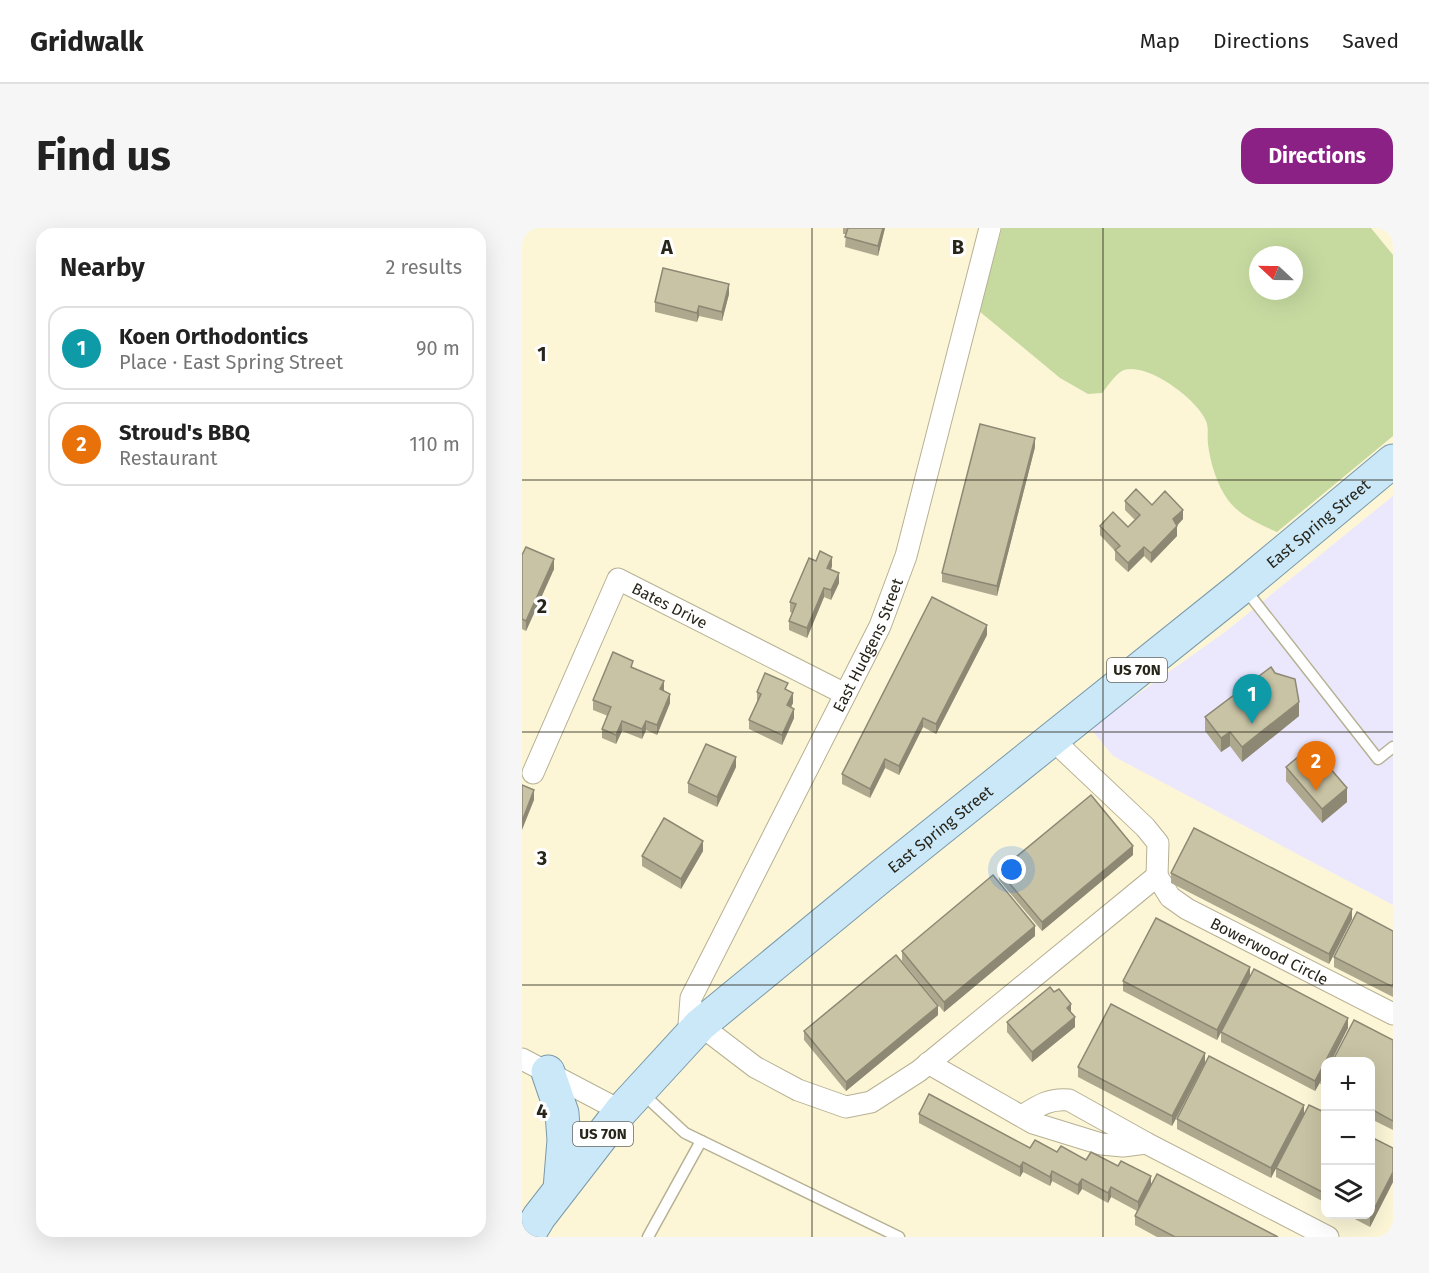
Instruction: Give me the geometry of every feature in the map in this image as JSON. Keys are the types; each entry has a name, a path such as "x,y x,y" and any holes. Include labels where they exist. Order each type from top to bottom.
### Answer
{"main road":[{"name":"East Spring Street","path":"527,1237 560,1189 630,1101 694,1032 880,877 1243,586 1393,461"},
{"path":"535,1066 562,1113 564,1140 560,1189"}],"street":[{"name":"East Hudgens Street","path":"694,1032 691,998 880,626 906,556 990,228"},
{"name":"Bates Drive","path":"533,773 618,579 845,694"},
{"path":"694,1032 798,1090 846,1107 871,1102 901,1084 1157,876 1158,843 1145,827 1052,739"},
{"name":"Bowerwood Circle","path":"1157,876 1170,897 1187,909 1393,1014"},
{"path":"928,1062 1033,1124 1101,1143 1123,1146 1146,1143"},
{"path":"535,1066 630,1101"},
{"path":"1022,1116 1043,1103 1056,1099 1069,1100 1146,1143 1328,1237"}],"lane":[{"path":"1243,586 1378,759 1393,747"},
{"path":"630,1101 685,1133 899,1237"},
{"path":"648,1237 701,1141"}],"shaded area":[{"path":"1393,496 1393,905 1113,756 1090,728 1225,632"}],"green space":[{"path":"1002,228 1371,228 1393,255 1393,436 1277,532 1244,515 1228,500 1212,466 1206,421 1193,403 1171,385 1146,372 1134,369 1124,370 1102,393 1088,394 1060,378 979,311"}],"building":[{"path":"848,228 883,228 878,246 845,237"},
{"path":"663,268 729,284 722,312 699,306 697,313 655,302"},
{"path":"980,424 1035,438 997,586 942,573"},
{"path":"1136,489 1152,505 1165,491 1183,510 1173,519 1177,526 1151,553 1144,547 1128,563 1115,550 1120,546 1100,526 1113,512 1128,527 1140,515 1125,501"},
{"path":"526,547 554,559 526,621 522,619 522,555"},
{"path":"820,551 832,557 827,568 839,573 831,590 824,588 807,628 789,621 796,604 790,602 809,558 816,561"},
{"path":"932,597 987,625 936,724 923,718 899,766 885,759 870,789 842,774"},
{"path":"613,652 633,661 631,667 664,681 660,689 670,694 657,725 646,721 642,729 622,721 616,735 602,729 611,707 593,700"},
{"path":"1271,667 1275,673 1295,679 1299,702 1242,747 1230,732 1221,738 1205,717"},
{"path":"765,673 788,683 785,689 793,693 787,705 794,709 782,735 749,720 761,694 757,692"},
{"path":"706,744 736,757 717,797 688,783"},
{"path":"1311,746 1347,788 1322,809 1286,767"},
{"path":"522,785 534,790 522,821"},
{"path":"1091,795 1133,846 1042,922 999,871"},
{"path":"664,818 703,841 681,879 642,856"},
{"path":"1194,828 1352,909 1329,954 1171,873"},
{"path":"993,875 1035,926 944,1002 902,951"},
{"path":"1357,912 1393,931 1393,987 1334,957"},
{"path":"1156,918 1250,967 1217,1030 1123,981"},
{"path":"896,955 938,1006 846,1082 804,1031"},
{"path":"1254,969 1348,1018 1328,1057 1321,1057 1321,1070 1315,1081 1221,1032"},
{"path":"1050,987 1054,992 1059,989 1071,1004 1067,1008 1075,1017 1032,1052 1007,1022"},
{"path":"1111,1004 1205,1053 1172,1116 1078,1067"},
{"path":"1354,1020 1393,1040 1393,1121 1375,1111 1375,1057 1335,1057"},
{"path":"1209,1056 1304,1105 1271,1168 1177,1119"},
{"path":"929,1094 1030,1148 1035,1140 1057,1152 1061,1146 1086,1160 1091,1152 1118,1166 1121,1161 1151,1176 1138,1202 1111,1187 1108,1193 1082,1179 1078,1185 1052,1171 1050,1177 1023,1162 1020,1167 919,1114"},
{"path":"1309,1105 1321,1111 1321,1191 1276,1168"},
{"path":"1375,1139 1393,1148 1393,1172 1375,1207"},
{"path":"1157,1174 1278,1237 1175,1237 1135,1216"}],"place":[{"name":"Koen Orthodontics","path":"1252,724"},
{"name":"Stroud's BBQ","path":"1316,791"}]}
